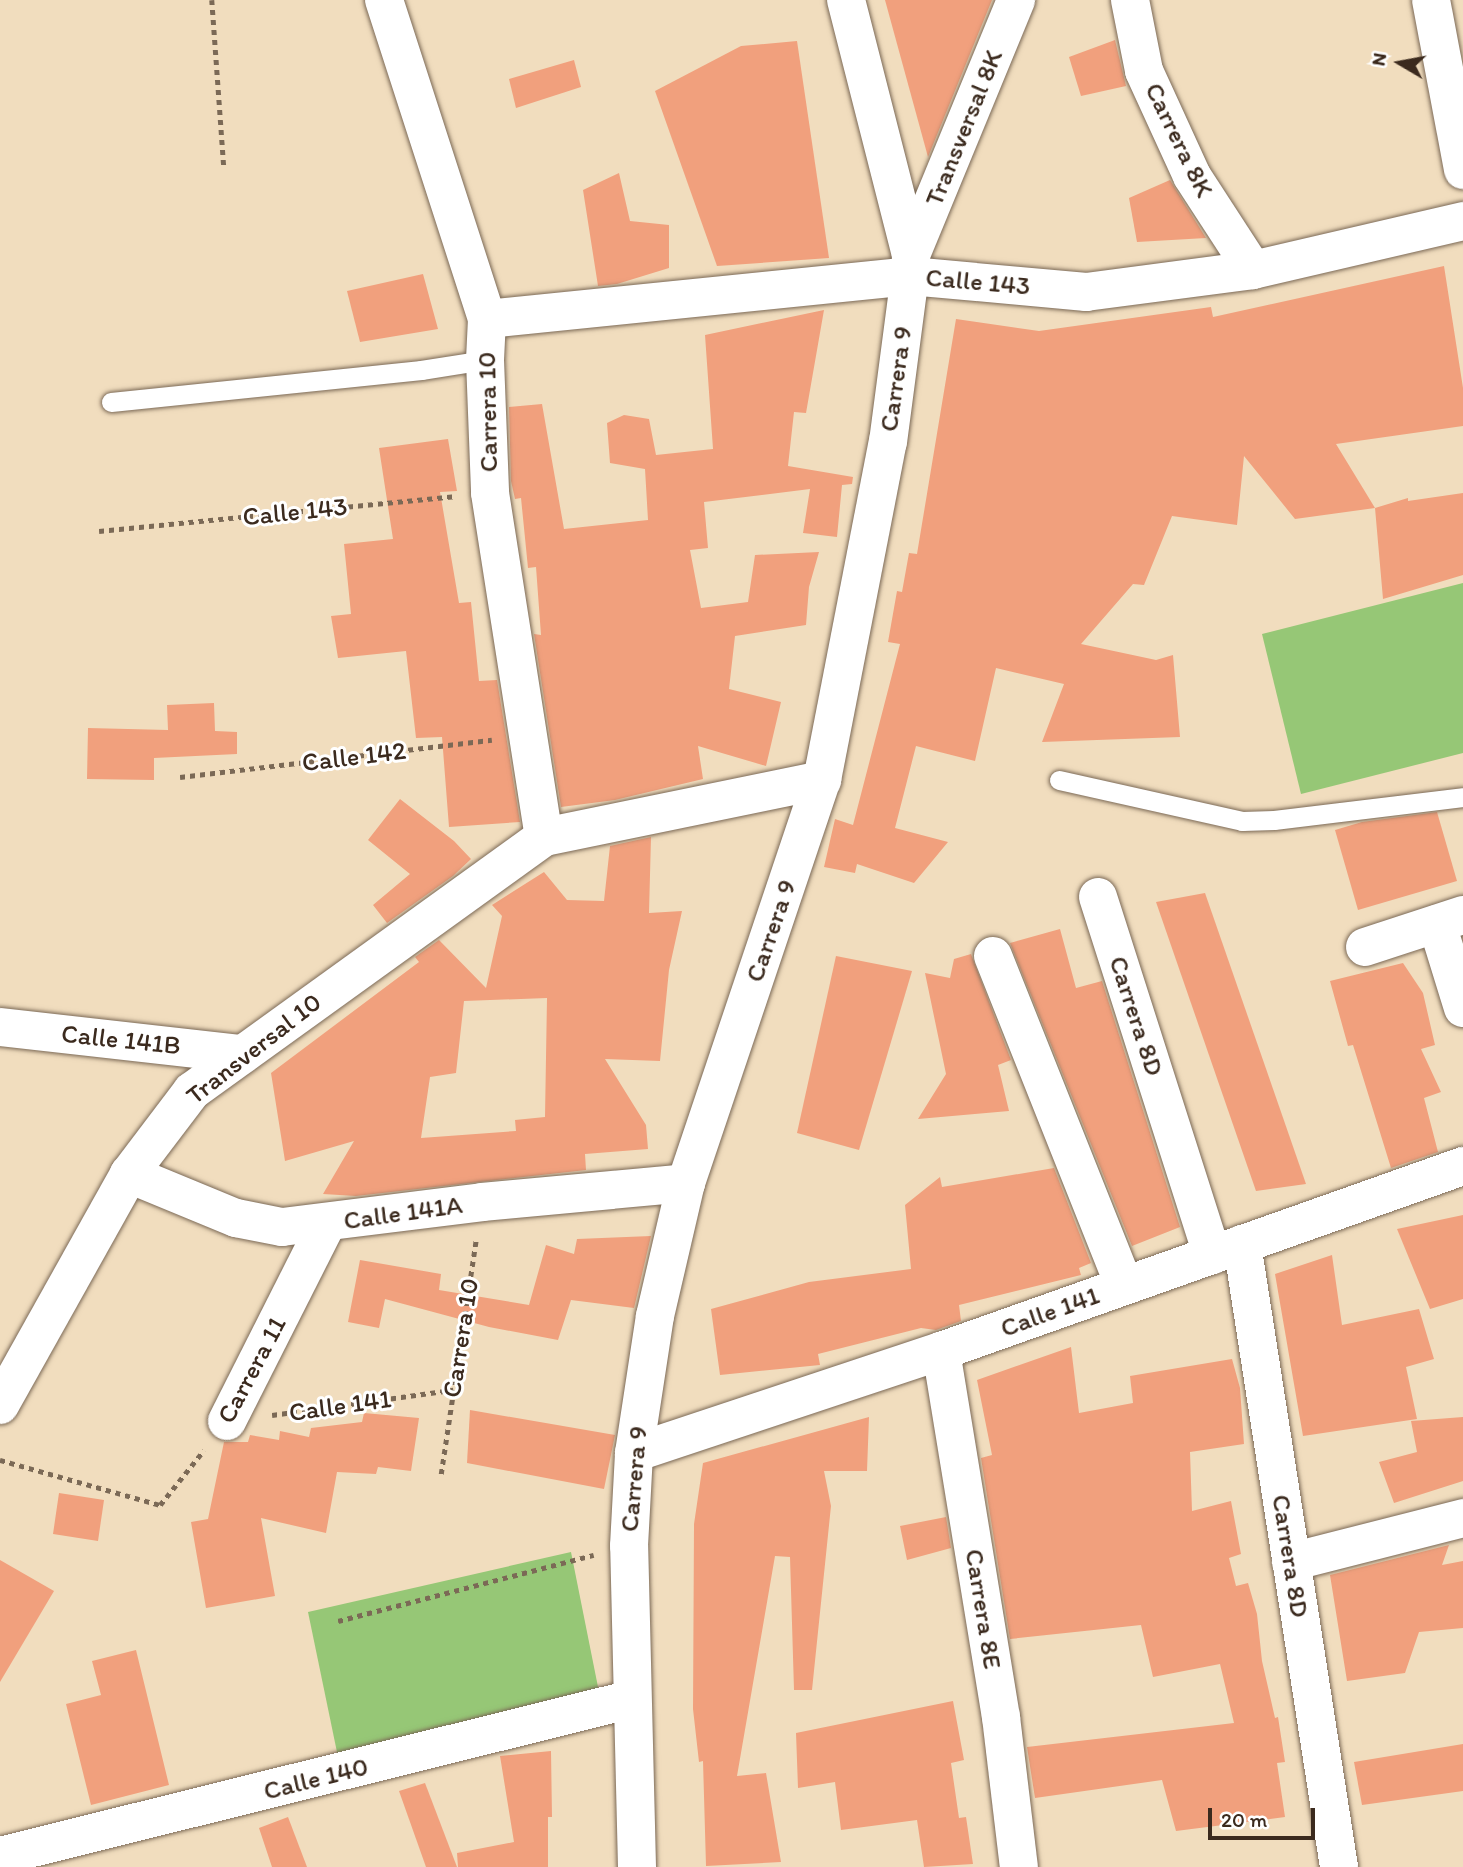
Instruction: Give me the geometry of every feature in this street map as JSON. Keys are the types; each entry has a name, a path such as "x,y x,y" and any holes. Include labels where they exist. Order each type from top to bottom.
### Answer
{"street":[{"name":"Carrera 10","path":"384,0 488,319 485,360 490,493 544,837"},
{"name":"Carrera 9","path":"638,1867 629,1546 634,1453 655,1316 686,1183 822,780 888,442 911,265 846,0"},
{"name":"Transversal 8K","path":"911,265 1016,0"},
{"name":"Carrera 8K","path":"1130,0 1144,71 1192,176 1252,271"},
{"path":"1431,0 1463,170"},
{"name":"Calle 143","path":"488,319 911,265 1086,292 1252,271 1463,221"},
{"path":"544,837 822,780"},
{"name":"Transversal 10","path":"0,1405 129,1174 192,1091 544,837"},
{"name":"Carrera 8D","path":"1098,897 1227,1250 1291,1562 1339,1867"},
{"path":"1365,947 1450,920 1463,1008"},
{"path":"993,956 1124,1286"},
{"name":"Calle 141B","path":"0,1027 242,1054"},
{"name":"Calle 141","path":"634,1453 941,1351 1463,1166"},
{"name":"Calle 141A","path":"129,1174 236,1218 282,1227 482,1202 686,1183"},
{"name":"Carrera 11","path":"228,1421 327,1223"},
{"name":"Carrera 8E","path":"941,1351 1000,1717 1019,1867"},
{"path":"1291,1562 1463,1518"},
{"name":"Calle 140","path":"0,1856 632,1699"}],"lane":[{"path":"111,402 421,370 485,360"},
{"path":"1059,780 1242,821 1274,820 1463,797"}],"path":[{"path":"212,0 223,166"},
{"name":"Calle 143","path":"99,531 490,493"},
{"name":"Calle 142","path":"180,777 528,736"},
{"name":"Carrera 10","path":"441,1474 482,1202"},
{"name":"Calle 141","path":"228,1421 453,1390"},
{"name":"Carrera 11","path":"0,1460 160,1505 228,1421"},
{"path":"338,1621 629,1546"}],"green space":[{"path":"1463,583 1463,753 1301,794 1262,634"},
{"path":"571,1552 600,1697 338,1757 308,1612"}],"building":[{"path":"885,0 992,0 928,157"},
{"path":"1115,40 1126,86 1081,96 1069,57"},
{"path":"797,41 829,258 717,266 655,91 741,46"},
{"path":"574,60 581,87 516,108 509,79"},
{"path":"619,173 630,221 669,225 669,268 617,284 598,286 583,190"},
{"path":"1170,180 1206,238 1137,242 1129,198"},
{"path":"1444,266 1463,388 1463,426 1336,444 1375,508 1295,519 1244,456 1237,525 1172,516 1144,585 1133,584 1081,644 1156,660 1173,655 1180,737 1042,742 1064,684 996,668 975,761 916,746 895,828 948,842 914,883 857,864 855,873 824,867 835,819 853,825 900,644 888,642 897,591 902,592 909,553 917,554 956,319 1039,331 1211,307 1213,317"},
{"path":"423,274 438,329 360,342 347,291"},
{"path":"824,310 806,413 794,412 788,466 853,477 852,484 842,485 837,537 803,533 810,489 704,502 708,548 690,550 701,608 748,602 755,555 819,552 809,587 806,625 735,636 729,689 781,702 766,766 698,746 703,779 615,800 561,807 534,634 541,635 536,567 528,568 521,498 515,499 511,481 509,407 542,404 564,529 648,520 645,469 610,463 607,423 624,415 649,419 656,455 713,449 705,335"},
{"path":"448,439 457,491 440,492 459,603 471,602 479,681 497,680 520,822 449,827 442,737 416,738 406,651 338,658 331,616 351,614 344,544 393,539 379,448"},
{"path":"1463,493 1463,575 1383,599 1375,508 1408,498 1408,501"},
{"path":"214,703 215,731 237,732 237,754 154,758 154,780 87,779 88,728 168,730 167,705"},
{"path":"400,799 454,841 471,859 453,876 387,923 373,905 410,874 368,840"},
{"path":"1437,812 1457,881 1358,910 1335,830 1362,822"},
{"path":"651,837 649,913 682,911 669,970 660,1061 605,1059 646,1125 648,1149 585,1154 586,1170 356,1196 323,1194 354,1141 285,1161 271,1073 419,962 415,957 439,940 486,988 502,916 492,905 544,872 567,900 604,901 610,846","holes":["547,998 545,1117 515,1120 516,1131 421,1138 430,1077 456,1073 464,1001"]},
{"path":"1205,893 1306,1184 1256,1191 1156,902"},
{"path":"1060,929 1076,988 1102,981 1180,1227 1132,1246 1010,943"},
{"path":"971,954 1011,1060 998,1065 1009,1111 918,1119 946,1074 925,973 950,978 954,959"},
{"path":"836,956 912,971 859,1150 797,1133"},
{"path":"1403,963 1423,993 1435,1045 1421,1049 1441,1092 1424,1098 1438,1152 1391,1168 1353,1045 1348,1046 1330,981"},
{"path":"1054,1168 1091,1263 1079,1268 1081,1275 959,1305 961,1321 936,1330 921,1328 818,1354 820,1365 720,1375 711,1309 809,1282 911,1269 905,1205 940,1177 942,1187"},
{"path":"1463,1215 1463,1299 1430,1309 1397,1229"},
{"path":"651,1236 634,1308 571,1300 558,1340 489,1327 385,1299 379,1328 348,1322 360,1260 441,1274 439,1290 529,1305 546,1245 574,1254 577,1239"},
{"path":"1332,1255 1342,1325 1419,1309 1434,1359 1406,1367 1417,1419 1303,1436 1275,1274"},
{"path":"1071,1347 1079,1413 1133,1403 1130,1376 1232,1359 1240,1388 1244,1444 1190,1452 1192,1511 1231,1501 1241,1554 1229,1558 1236,1586 1248,1583 1257,1614 1262,1661 1275,1718 1278,1717 1285,1762 1277,1763 1285,1817 1176,1831 1162,1780 1035,1798 1027,1747 1234,1723 1220,1664 1153,1677 1141,1625 1010,1639 981,1458 992,1455 977,1380"},
{"path":"470,1410 615,1435 604,1489 467,1463"},
{"path":"364,1413 419,1418 411,1471 378,1467 376,1474 337,1472 326,1533 261,1518 275,1596 206,1608 191,1522 208,1519 224,1442 248,1442 250,1435 279,1440 280,1431 309,1437 311,1428 362,1422"},
{"path":"869,1417 867,1471 824,1471 831,1506 812,1690 794,1690 790,1557 775,1556 737,1776 766,1773 781,1862 706,1866 703,1761 699,1762 693,1709 694,1524 703,1463"},
{"path":"1463,1417 1463,1481 1394,1503 1379,1462 1417,1452 1411,1421"},
{"path":"59,1493 104,1500 98,1541 53,1534"},
{"path":"946,1517 951,1548 907,1560 900,1526"},
{"path":"1449,1545 1442,1565 1463,1561 1463,1628 1419,1632 1405,1673 1347,1681 1330,1575"},
{"path":"0,1560 54,1591 0,1682"},
{"path":"136,1650 169,1785 91,1805 66,1704 101,1695 92,1661"},
{"path":"953,1701 964,1760 951,1763 959,1818 966,1817 973,1864 924,1867 917,1820 841,1830 835,1782 798,1788 796,1733"},
{"path":"1463,1744 1463,1791 1362,1805 1354,1762"},
{"path":"551,1751 552,1817 548,1817 548,1867 458,1867 457,1853 514,1842 500,1756"},
{"path":"425,1783 457,1867 426,1867 399,1791"},
{"path":"288,1817 307,1867 272,1867 259,1828"}]}
